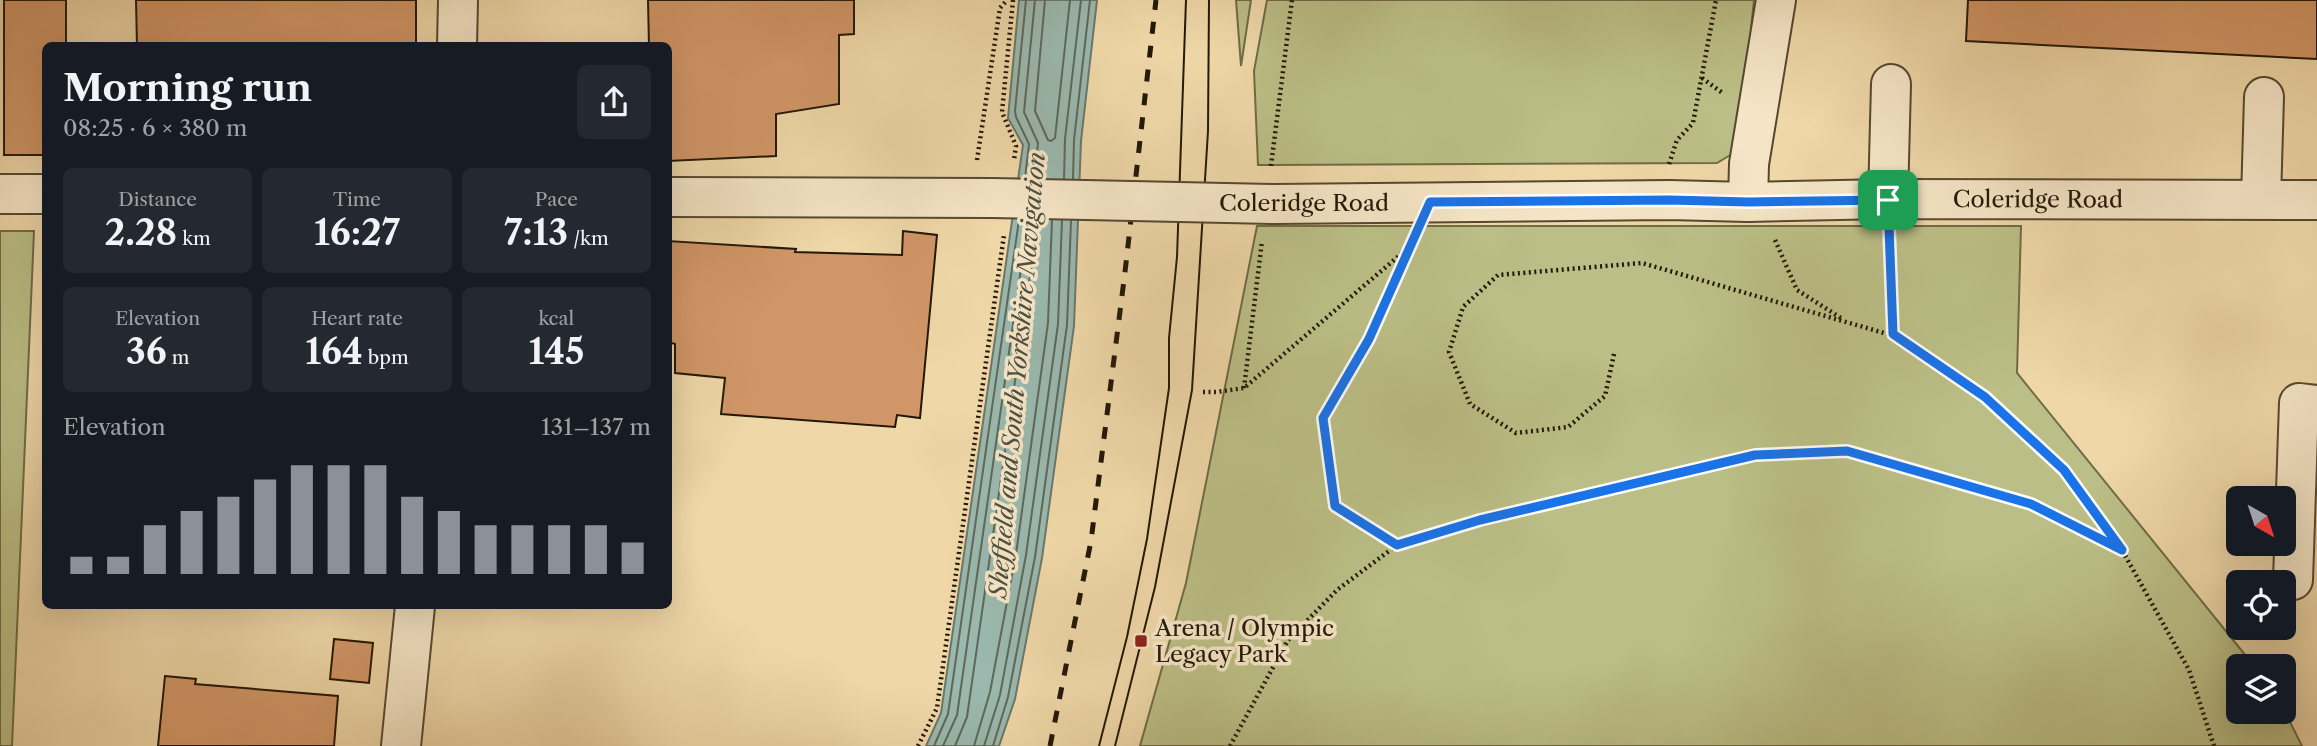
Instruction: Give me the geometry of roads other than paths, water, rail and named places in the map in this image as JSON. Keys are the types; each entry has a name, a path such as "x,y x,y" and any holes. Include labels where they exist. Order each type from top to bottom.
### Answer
{"street":[{"path":"457,42 458,0"},
{"path":"1748,202 1749,164 1776,0"},
{"path":"1888,200 1891,84"},
{"path":"2261,199 2264,97"},
{"path":"0,194 42,194"},
{"name":"Coleridge Road","path":"672,197 1275,204 1670,200 2317,200"},
{"path":"2292,570 2299,403 2317,405"},
{"path":"401,746 415,609"}],"water":[{"name":"Sheffield and South Yorkshire Navigation","path":"1019,0 1097,0 1081,141 1074,326 1042,558 1015,699 999,746 926,746 941,713 1023,145 1008,118"}],"tram line":[{"path":"1099,746 1127,637 1147,539 1169,388 1169,338 1177,257 1186,0"},
{"path":"1115,746 1155,587 1192,390 1208,131 1209,0"}],"railway":[{"path":"1050,746 1091,541 1156,0"}],"place":[{"name":"Arena / Olympic Legacy Park","path":"1141,641"}]}
